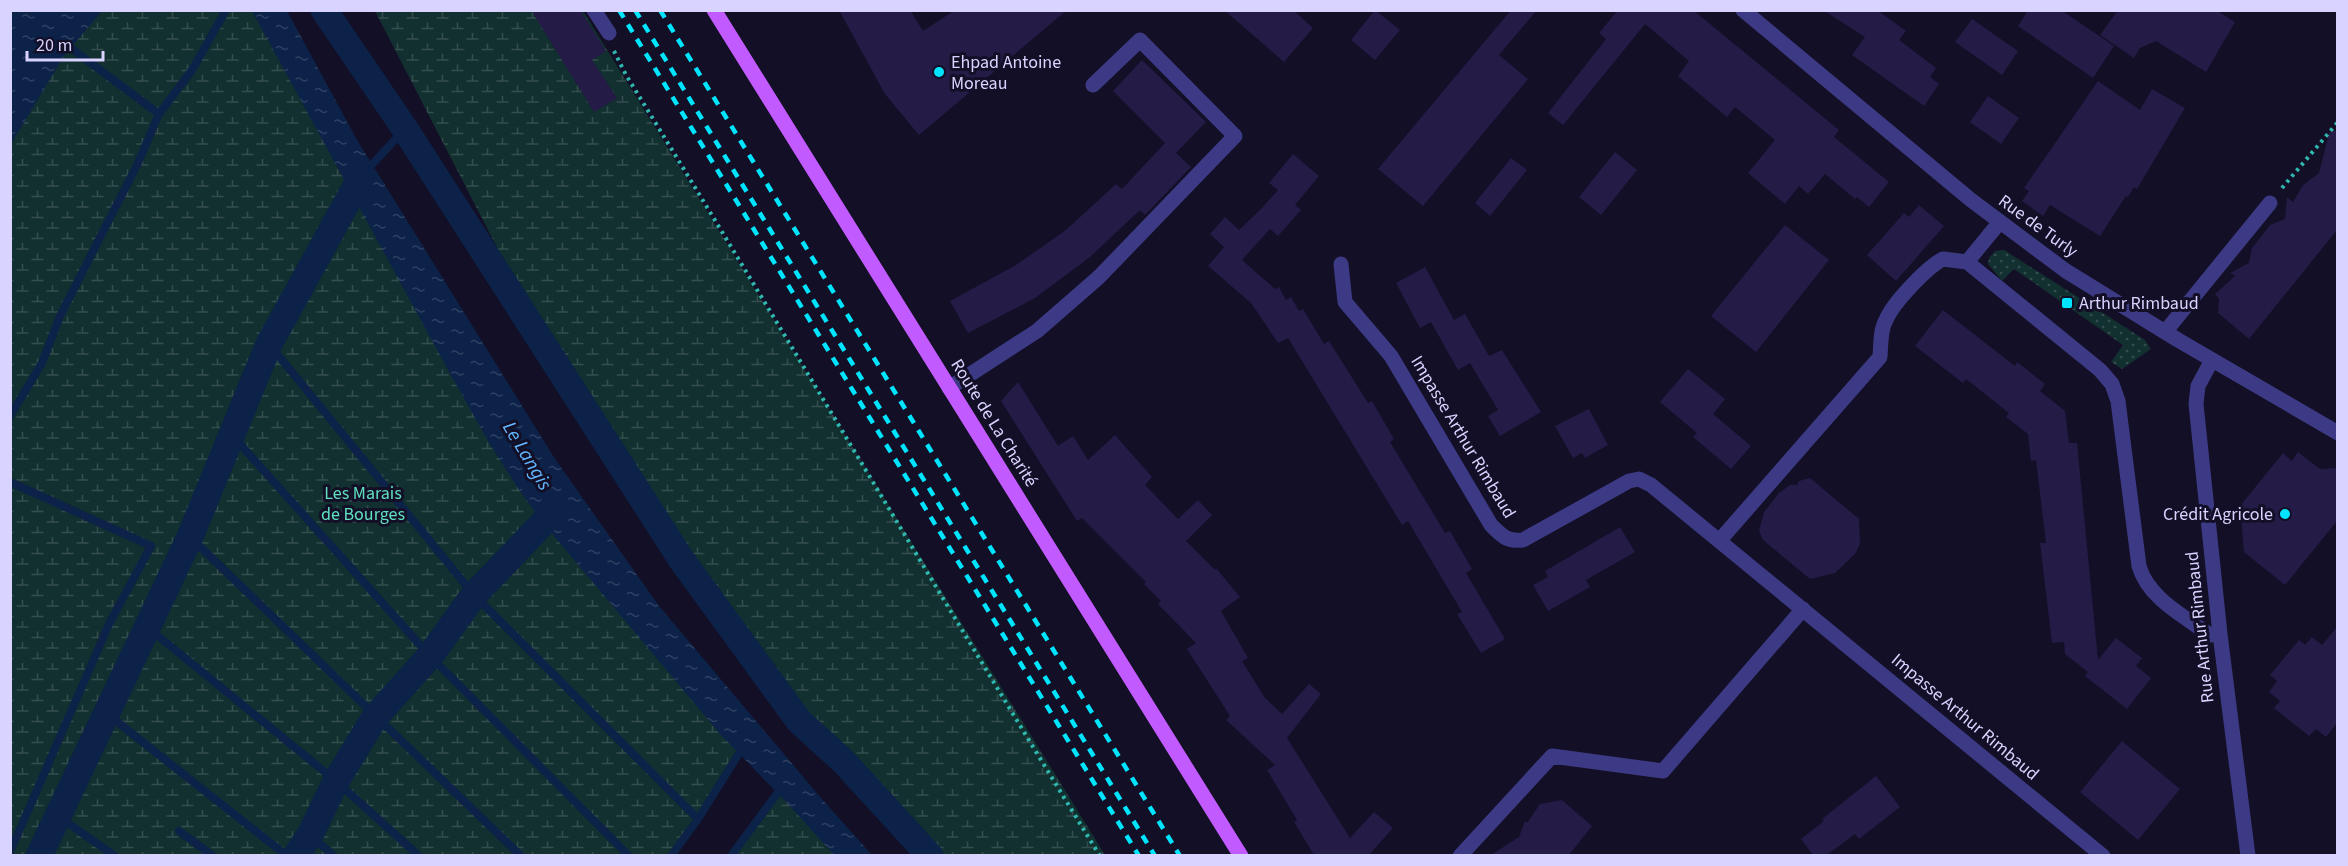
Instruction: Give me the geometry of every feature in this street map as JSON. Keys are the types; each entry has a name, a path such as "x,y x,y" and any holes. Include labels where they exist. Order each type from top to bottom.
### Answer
{"main road":[{"name":"Route de La Charité","path":"714,10 1241,855"}],"street":[{"path":"594,10 609,33"},
{"name":"Rue de Turly","path":"1743,10 1999,222 2066,271 2337,433"},
{"path":"949,388 1037,330 1099,277 1235,136 1140,40 1093,85"},
{"path":"2165,332 2270,203"},
{"path":"1967,262 1999,222"},
{"path":"1720,540 1880,357 1881,337 1886,319 1920,275 1943,259 1967,262 2100,370 2112,384 2118,401 2142,579 2151,591 2210,635 2220,634"},
{"name":"Impasse Arthur Rimbaud","path":"1341,264 1345,302 1391,356 1491,525 1501,535 1512,541 1523,540 1629,481 1639,479 1651,485 2103,855"},
{"name":"Rue Arthur Rimbaud","path":"2212,360 2198,386 2196,404 2220,634 2248,855"},
{"path":"1460,855 1552,756 1663,771 1803,609"}],"path":[{"path":"609,33 616,56 626,75 765,299 921,563 1100,855"},
{"path":"2270,203 2337,122"}],"green space":[{"name":"Les Marais de Bourges","path":"47,11 267,11 361,177 747,740 672,855 11,856 11,77"},
{"path":"375,11 583,11 1105,855 928,855 799,721 568,385"},
{"path":"2004,250 2145,340 2151,349 2122,369 2111,362 2123,345 2014,269 2002,281 1988,264 1989,258 1995,251"},
{"path":"786,781 854,856 735,856"}],"water":[{"path":"11,10 102,11 64,56 11,144"},
{"name":"Le Langis","path":"252,11 287,11 357,140 555,459 659,606 872,855 834,855 721,735 543,523 491,446"}],"building":[{"path":"531,10 580,10 606,51 592,60 617,98 594,112"},
{"name":"Ehpad Antoine Moreau","path":"839,10 910,10 923,31 955,10 1067,10 919,135 885,94"},
{"path":"1224,10 1293,10 1313,28 1284,62"},
{"path":"1375,10 1400,30 1375,60 1351,40"},
{"path":"1511,10 1537,10 1499,55 1528,79 1423,206 1378,169"},
{"path":"1618,10 1693,10 1839,130 1834,137 1889,182 1869,207 1857,197 1855,199 1825,174 1808,194 1799,186 1785,204 1748,173 1775,140 1735,107 1727,117 1678,76 1689,61 1645,24 1563,125 1548,113 1606,39 1599,33"},
{"path":"1823,10 1877,10 1906,31 1899,40 1936,68 1930,77 1939,84 1924,106 1852,55 1865,37"},
{"path":"2028,10 2061,10 2114,46 2093,78 2018,26"},
{"path":"2118,10 2216,10 2235,22 2206,72 2156,41 2140,48 2134,58 2100,35"},
{"path":"1972,19 2018,51 2002,75 1955,42"},
{"path":"1142,60 1206,122 1176,153 1191,167 1145,215 1140,210 1090,257 1035,298 968,333 950,301 1016,265 1066,230 1116,184 1122,189 1165,143 1113,91"},
{"path":"2098,81 2140,110 2152,89 2185,108 2137,189 2134,187 2128,197 2126,196 2100,236 2050,205 2043,216 2022,201 2029,191 2024,188"},
{"path":"1988,96 2019,118 2001,144 1970,122"},
{"path":"2330,130 2337,131 2337,230 2249,339 2218,313 2219,299 2215,294 2235,276 2230,273 2249,263 2252,248 2270,225 2285,219 2287,197 2293,202 2303,185 2319,173"},
{"path":"1615,152 1637,170 1601,215 1579,197"},
{"path":"1293,154 1319,176 1295,205 1301,210 1278,236 1270,229 1242,260 1275,289 1279,287 1286,300 1291,297 1299,311 1303,309 1324,344 1329,341 1368,403 1372,401 1394,439 1390,442 1445,533 1450,531 1472,569 1466,573 1505,639 1481,653 1457,614 1462,612 1408,521 1402,525 1288,338 1278,343 1251,303 1208,266 1224,247 1210,234 1225,217 1239,230 1260,210 1278,190 1269,183"},
{"path":"1511,158 1527,170 1490,216 1475,203"},
{"path":"1919,205 1944,226 1896,281 1867,255 1904,213 1909,217"},
{"path":"1785,225 1829,260 1756,352 1711,316"},
{"path":"1425,267 1454,320 1465,314 1489,356 1502,350 1541,412 1500,436 1488,416 1498,410 1470,363 1458,370 1431,322 1420,328 1396,283"},
{"path":"1943,310 2015,366 2017,362 2045,384 2040,391 2065,411 2069,443 2077,443 2098,660 2116,638 2142,658 2136,666 2151,678 2127,709 2085,676 2088,672 2065,654 2064,642 2052,643 2040,543 2046,543 2036,460 2031,461 2028,434 2006,417 2009,413 1966,379 1963,383 1915,346"},
{"path":"1688,369 1725,399 1713,414 1751,446 1731,469 1693,437 1697,433 1660,402"},
{"path":"1018,382 1058,446 1073,436 1088,460 1115,435 1152,477 1145,485 1178,519 1198,500 1212,515 1186,541 1215,570 1216,568 1240,597 1221,611 1248,658 1242,661 1265,698 1282,714 1309,684 1321,694 1287,738 1350,838 1374,812 1393,828 1369,855 1314,855 1294,822 1297,820 1267,770 1275,765 1226,720 1230,716 1187,649 1196,643 1158,604 1161,601 1144,584 1146,582 1082,518 1077,521 1001,401"},
{"path":"1589,409 1608,445 1585,458 1582,453 1573,458 1555,426"},
{"name":"Crédit Agricole","path":"2298,452 2320,469 2337,468 2337,521 2285,585 2244,552 2240,506 2283,453 2292,461"},
{"path":"1810,478 1859,519 1860,544 1855,554 1835,573 1810,579 1763,540 1759,531 1764,512 1779,493 1790,485 1797,485 1799,481"},
{"path":"1620,527 1635,552 1586,580 1590,587 1548,611 1533,585 1548,577 1545,571"},
{"path":"2337,627 2337,723 2326,737 2316,729 2309,736 2274,708 2280,701 2269,692 2277,681 2270,675 2299,640 2305,645 2312,637 2322,645"},
{"path":"2122,741 2180,789 2138,840 2080,792"},
{"path":"1876,776 1900,807 1859,839 1855,834 1827,855 1813,855 1801,839 1824,821 1822,819"},
{"path":"1562,800 1592,826 1569,855 1491,855 1519,837 1525,821 1527,823 1540,804"}],"waterway":[{"path":"10,416 42,363 60,316 137,165 159,114 192,70 226,10"},
{"path":"324,10 405,129 681,559 799,721 843,761 930,856"},
{"path":"64,43 159,114"},
{"path":"365,172 405,129"},
{"path":"39,856 190,537 269,344 361,177"},
{"path":"269,344 474,595 698,819"},
{"path":"231,434 430,656 629,856"},
{"path":"10,482 151,546 109,624 10,852"},
{"path":"296,856 310,835 336,781 375,717 430,656 474,595 543,523 556,506"},
{"path":"190,537 521,856"},
{"path":"147,627 336,781 419,856"},
{"path":"106,713 287,856"},
{"path":"671,856 698,819 743,747"},
{"path":"731,856 782,787"},
{"path":"59,817 115,856"},
{"path":"179,831 213,856"},
{"path":"310,835 334,856"}],"railway":[{"path":"619,10 1139,856"},
{"path":"635,10 1155,856"},
{"path":"660,10 1180,856"}],"place":[{"name":"Ehpad Antoine Moreau","path":"939,72"},
{"name":"Arthur Rimbaud","path":"2067,303"},
{"name":"Crédit Agricole","path":"2285,514"}]}
